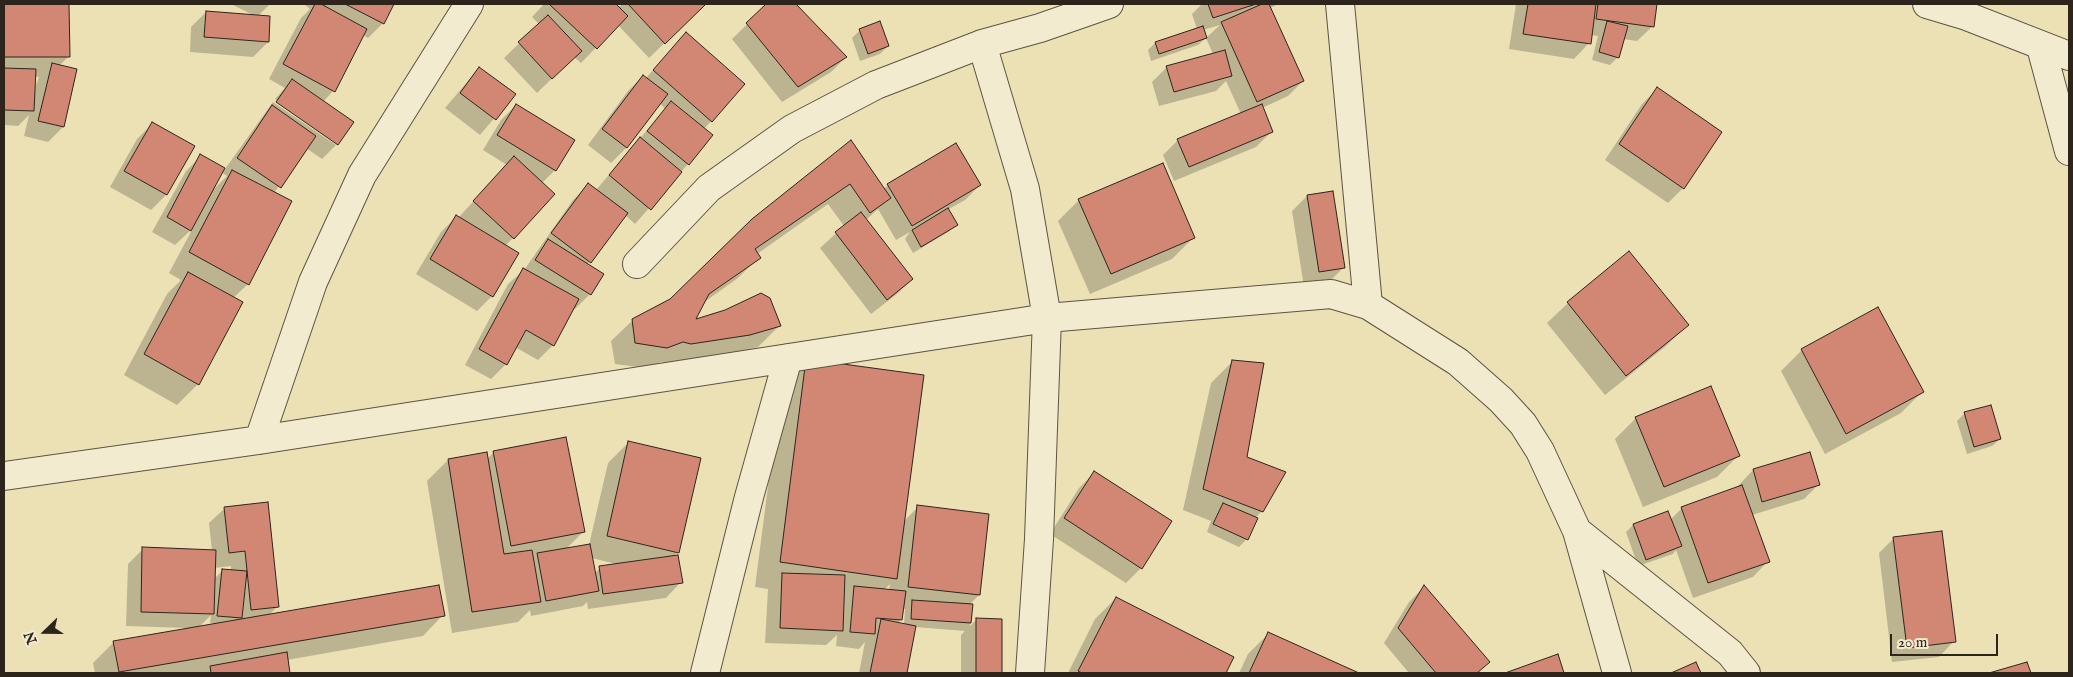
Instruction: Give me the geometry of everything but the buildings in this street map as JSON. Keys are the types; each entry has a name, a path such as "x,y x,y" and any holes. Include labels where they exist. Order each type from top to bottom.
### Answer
{"street":[{"path":"260,440 313,282 362,175 469,4"},
{"path":"637,264 709,188 792,129 876,85 982,44 1040,28 1109,4"},
{"path":"1340,4 1368,305"},
{"path":"1926,4 1964,15 2041,47 2069,56"},
{"path":"982,44 1025,189 1047,318 1039,539 1030,673"},
{"path":"2041,47 2069,152"},
{"path":"4,476 260,440 1047,318 1331,294 1368,305 1458,362 1523,424 1540,451 1577,531 1617,673"},
{"path":"705,673 749,497 788,358"},
{"path":"1577,531 1730,653 1746,673"}]}
